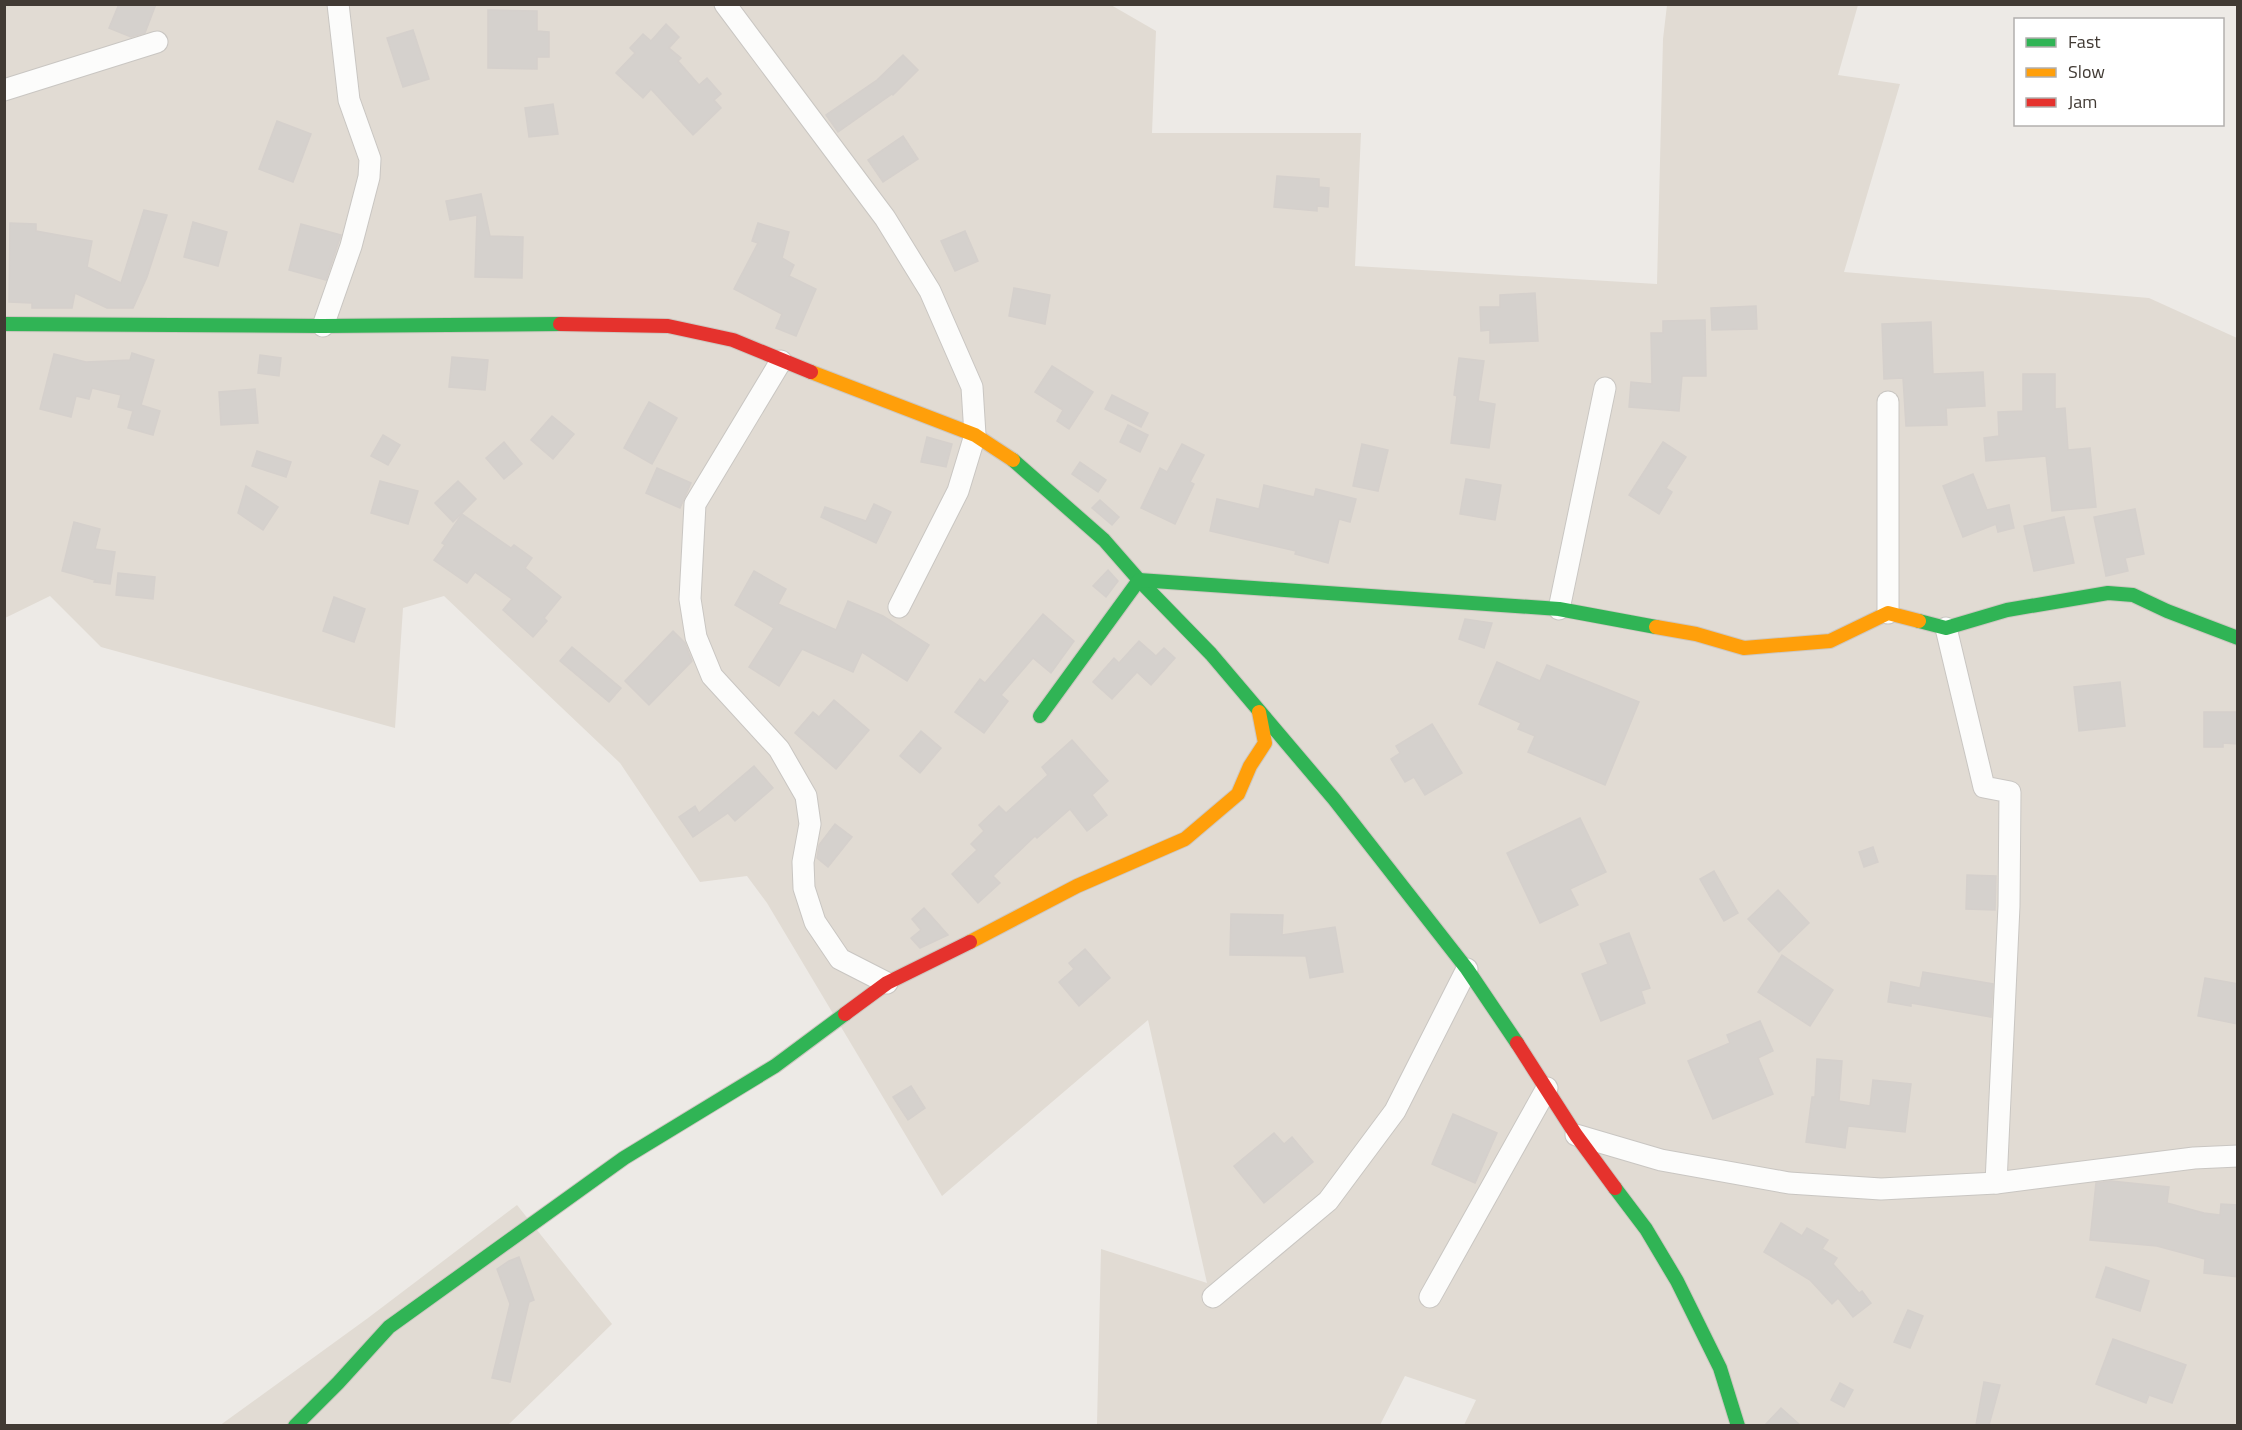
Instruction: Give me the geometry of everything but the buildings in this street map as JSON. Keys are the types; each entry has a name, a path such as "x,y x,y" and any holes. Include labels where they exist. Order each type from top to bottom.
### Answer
{"street":[{"path":"323,326 351,246 369,177 370,159 349,100 338,4"},
{"path":"725,4 885,218 930,291 972,387 975,435 958,491 899,607"},
{"path":"4,90 157,42"},
{"path":"4,324 323,326 536,323 668,326 733,340 880,400 975,435 1016,462 1104,540 1139,580 1211,654 1334,799 1467,969 1576,1135 1646,1229 1677,1281 1720,1368 1738,1425"},
{"path":"781,361 695,504 690,599 696,637 712,676 779,749 806,796 810,824 803,862 804,888 815,922 840,958 887,983"},
{"path":"1559,609 1605,388"},
{"path":"1888,402 1888,613"},
{"path":"1139,580 1559,609 1696,634 1744,648 1830,641 1888,613 1946,628 2007,610 2108,593 2133,595 2167,611 2238,638"},
{"path":"1040,716 1139,580"},
{"path":"1946,628 1984,787 2010,792 2009,906 1996,1183"},
{"path":"295,1425 338,1383 389,1327 624,1158 775,1066 887,983 1077,886 1185,839 1238,794 1250,766 1265,743 1258,712"},
{"path":"1213,1297 1328,1201 1395,1112 1467,969"},
{"path":"1430,1297 1547,1088"},
{"path":"1576,1135 1661,1160 1789,1183 1881,1189 1996,1183 2194,1158 2238,1156"}],"shaded area":[{"path":"4,5 1111,5 1156,31 1152,133 1361,133 1355,266 1657,284 1663,39 1667,5 1858,5 1838,75 1900,84 1844,272 2149,298 2237,338 2237,1425 1464,1425 1476,1400 1405,1376 1380,1425 1097,1425 1101,1249 1207,1283 1148,1020 942,1196 767,903 747,876 700,882 620,763 444,596 403,608 395,728 101,647 50,596 5,618"},
{"path":"517,1205 612,1324 508,1425 219,1426 368,1318"}],"traffic: fast":[{"path":"4,324 323,326 560,324"},
{"path":"1013,460 1104,540 1139,580 1211,654 1334,799 1467,969 1517,1043"},
{"path":"1040,716 1139,580 1559,609 1656,627"},
{"path":"1919,621 1946,628 2007,610 2108,593 2133,595 2167,611 2238,638"},
{"path":"295,1426 389,1327 624,1158 775,1066 845,1014"},
{"path":"1615,1188 1646,1229 1677,1281 1720,1368 1738,1426"}],"traffic: slow":[{"path":"811,372 975,435 1013,460"},
{"path":"1656,627 1696,634 1744,648 1830,641 1888,613 1919,621"},
{"path":"970,942 1077,886 1185,839 1238,794 1250,766 1265,743 1259,712"}],"traffic: jam":[{"path":"560,324 668,326 733,340 811,372"},
{"path":"845,1014 887,983 970,942"},
{"path":"1517,1043 1576,1135 1615,1188"}]}
